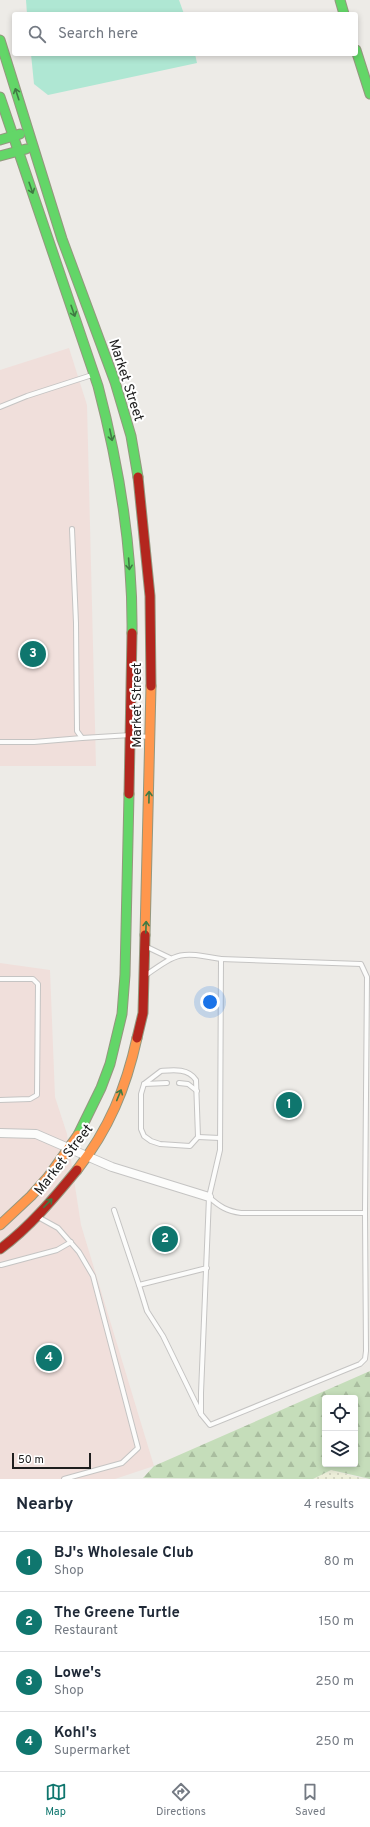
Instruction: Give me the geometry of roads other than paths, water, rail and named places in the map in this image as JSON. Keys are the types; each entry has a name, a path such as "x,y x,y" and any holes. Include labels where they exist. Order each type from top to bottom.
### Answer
{"street":[{"path":"340,0 343,12"},
{"name":"Market Street","path":"0,40 62,239 115,382 131,436 140,486 150,596 151,737 143,1013 134,1056 107,1125 88,1155 62,1188 0,1250"},
{"path":"358,56 370,94"},
{"name":"Market Street","path":"0,97 94,375 110,431 126,522 132,618 125,975 122,1014 118,1038 105,1078 88,1117 70,1148 32,1195 0,1225"},
{"path":"0,140 29,132"},
{"path":"0,156 33,146"},
{"path":"0,1133 36,1134 88,1155 112,1167 209,1197"}],"lane":[{"path":"0,407 27,396 94,375"},
{"path":"72,529 76,630 77,731 82,738"},
{"path":"0,742 34,742 130,735 151,737"},
{"path":"145,946 170,958"},
{"path":"114,1210 147,1311 163,1336 201,1414 210,1425 360,1364 365,1358 367,977 361,964 221,959 188,953 170,958 144,976"},
{"path":"201,1414 209,1197 219,1156 220,1138 221,959"},
{"path":"0,978 33,979 38,984 38,992 37,1095 30,1099 0,1100"},
{"path":"161,1071 182,1071 193,1076 196,1080 197,1092 198,1137 190,1146 160,1144 151,1141 144,1136 141,1129 141,1094 144,1084 153,1076 161,1071"},
{"path":"144,1084 167,1083"},
{"path":"178,1083 188,1084 197,1092"},
{"path":"198,1137 220,1138"},
{"path":"209,1197 220,1207 229,1212 365,1214"},
{"path":"36,1215 58,1228 79,1252 93,1276 138,1448 122,1463 64,1479"},
{"path":"1,1265 57,1250 71,1242"},
{"path":"139,1286 207,1268"}],"place":[{"name":"Lowe's","path":"33,654"},
{"name":"BJ's Wholesale Club","path":"289,1105"},
{"name":"The Greene Turtle","path":"165,1239"},
{"name":"Kohl's","path":"49,1358"}]}
